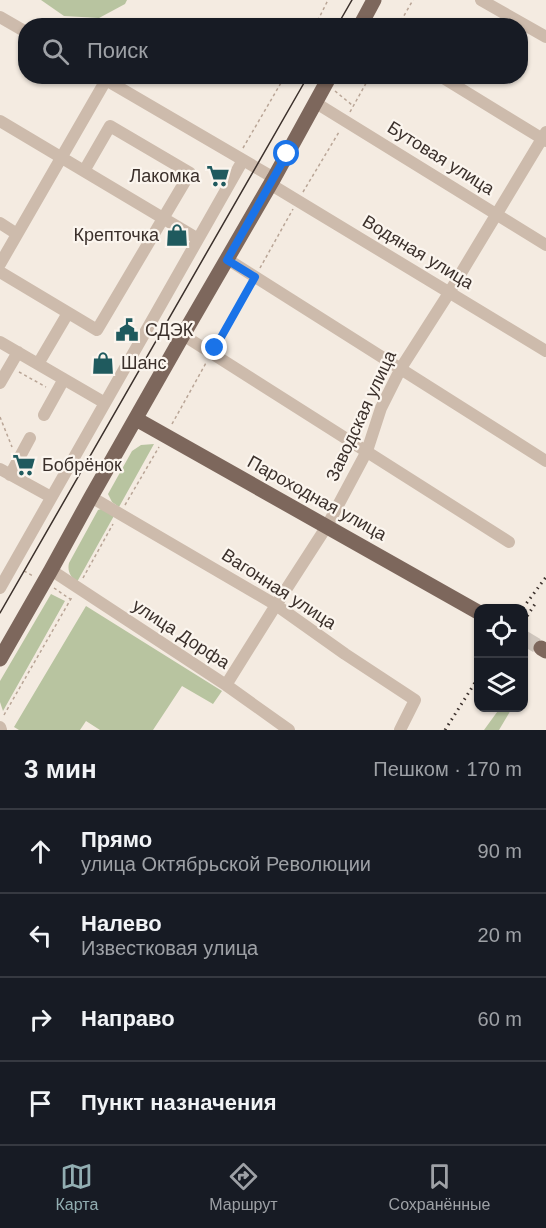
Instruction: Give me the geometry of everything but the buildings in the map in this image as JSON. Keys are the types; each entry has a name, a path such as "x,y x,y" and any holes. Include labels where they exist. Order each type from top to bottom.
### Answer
{"main road":[{"path":"364,18 374,0"},
{"path":"0,659 326,84"},
{"name":"Пароходная улица","path":"136,419 474,610"}],"street":[{"path":"481,0 513,18"},
{"path":"0,17 18,27"},
{"path":"528,27 546,37"},
{"path":"0,264 62,158 101,84"},
{"name":"Водяная улица","path":"114,84 243,160 298,200 546,351"},
{"path":"454,84 545,137"},
{"name":"Бутовая улица","path":"316,103 546,245"},
{"path":"0,121 198,239"},
{"path":"0,272 97,330 190,173 110,126 84,171"},
{"name":"Заводская улица","path":"226,685 327,526 367,451 381,408 401,368 450,293 496,214 545,137"},
{"path":"0,588 243,160"},
{"path":"0,223 17,234"},
{"path":"227,260 546,461"},
{"path":"38,364 68,313"},
{"path":"183,335 509,542"},
{"path":"0,342 105,403"},
{"path":"0,383 18,352"},
{"path":"44,414 64,379"},
{"path":"30,438 18,460 5,472 51,497"},
{"name":"Вагонная улица","path":"91,497 276,605 415,700 400,730"},
{"name":"улица Дорфа","path":"51,570 226,685 289,730"}],"path":[{"path":"319,18 328,0"},
{"path":"403,18 413,0"},
{"path":"0,721 366,84"},
{"path":"10,366 56,393"},
{"path":"0,417 18,460"},
{"path":"13,564 36,578"},
{"path":"54,588 71,599"}],"green space":[{"path":"41,0 127,0 125,4 99,18 64,16"},
{"path":"154,444 119,507 112,502 108,494 132,451 141,445"},
{"path":"104,508 115,514 77,582 70,574 69,563 98,510"},
{"path":"51,594 65,601 3,711 0,702 0,681"},
{"path":"86,606 222,691 213,704 182,686 153,730 100,730 86,721 80,730 19,730 14,727"},
{"path":"497,712 510,712 499,730 484,730"}],"tunnel":[{"path":"528,640 541,648"}],"tram line":[{"path":"342,18 352,0"},
{"path":"0,613 303,84"}],"railway":[{"path":"526,604 546,577"},
{"path":"528,615 535,604"},
{"path":"445,730 474,684"}],"place":[{"name":"Лакомка","path":"218,176"},
{"name":"Крепточка","path":"177,235"},
{"name":"СДЭК","path":"127,330"},
{"name":"Шанс","path":"103,363"},
{"name":"Бобрёнок","path":"24,465"}],"route":[{"path":"215,348 255,277 227,260 287,154"}]}
